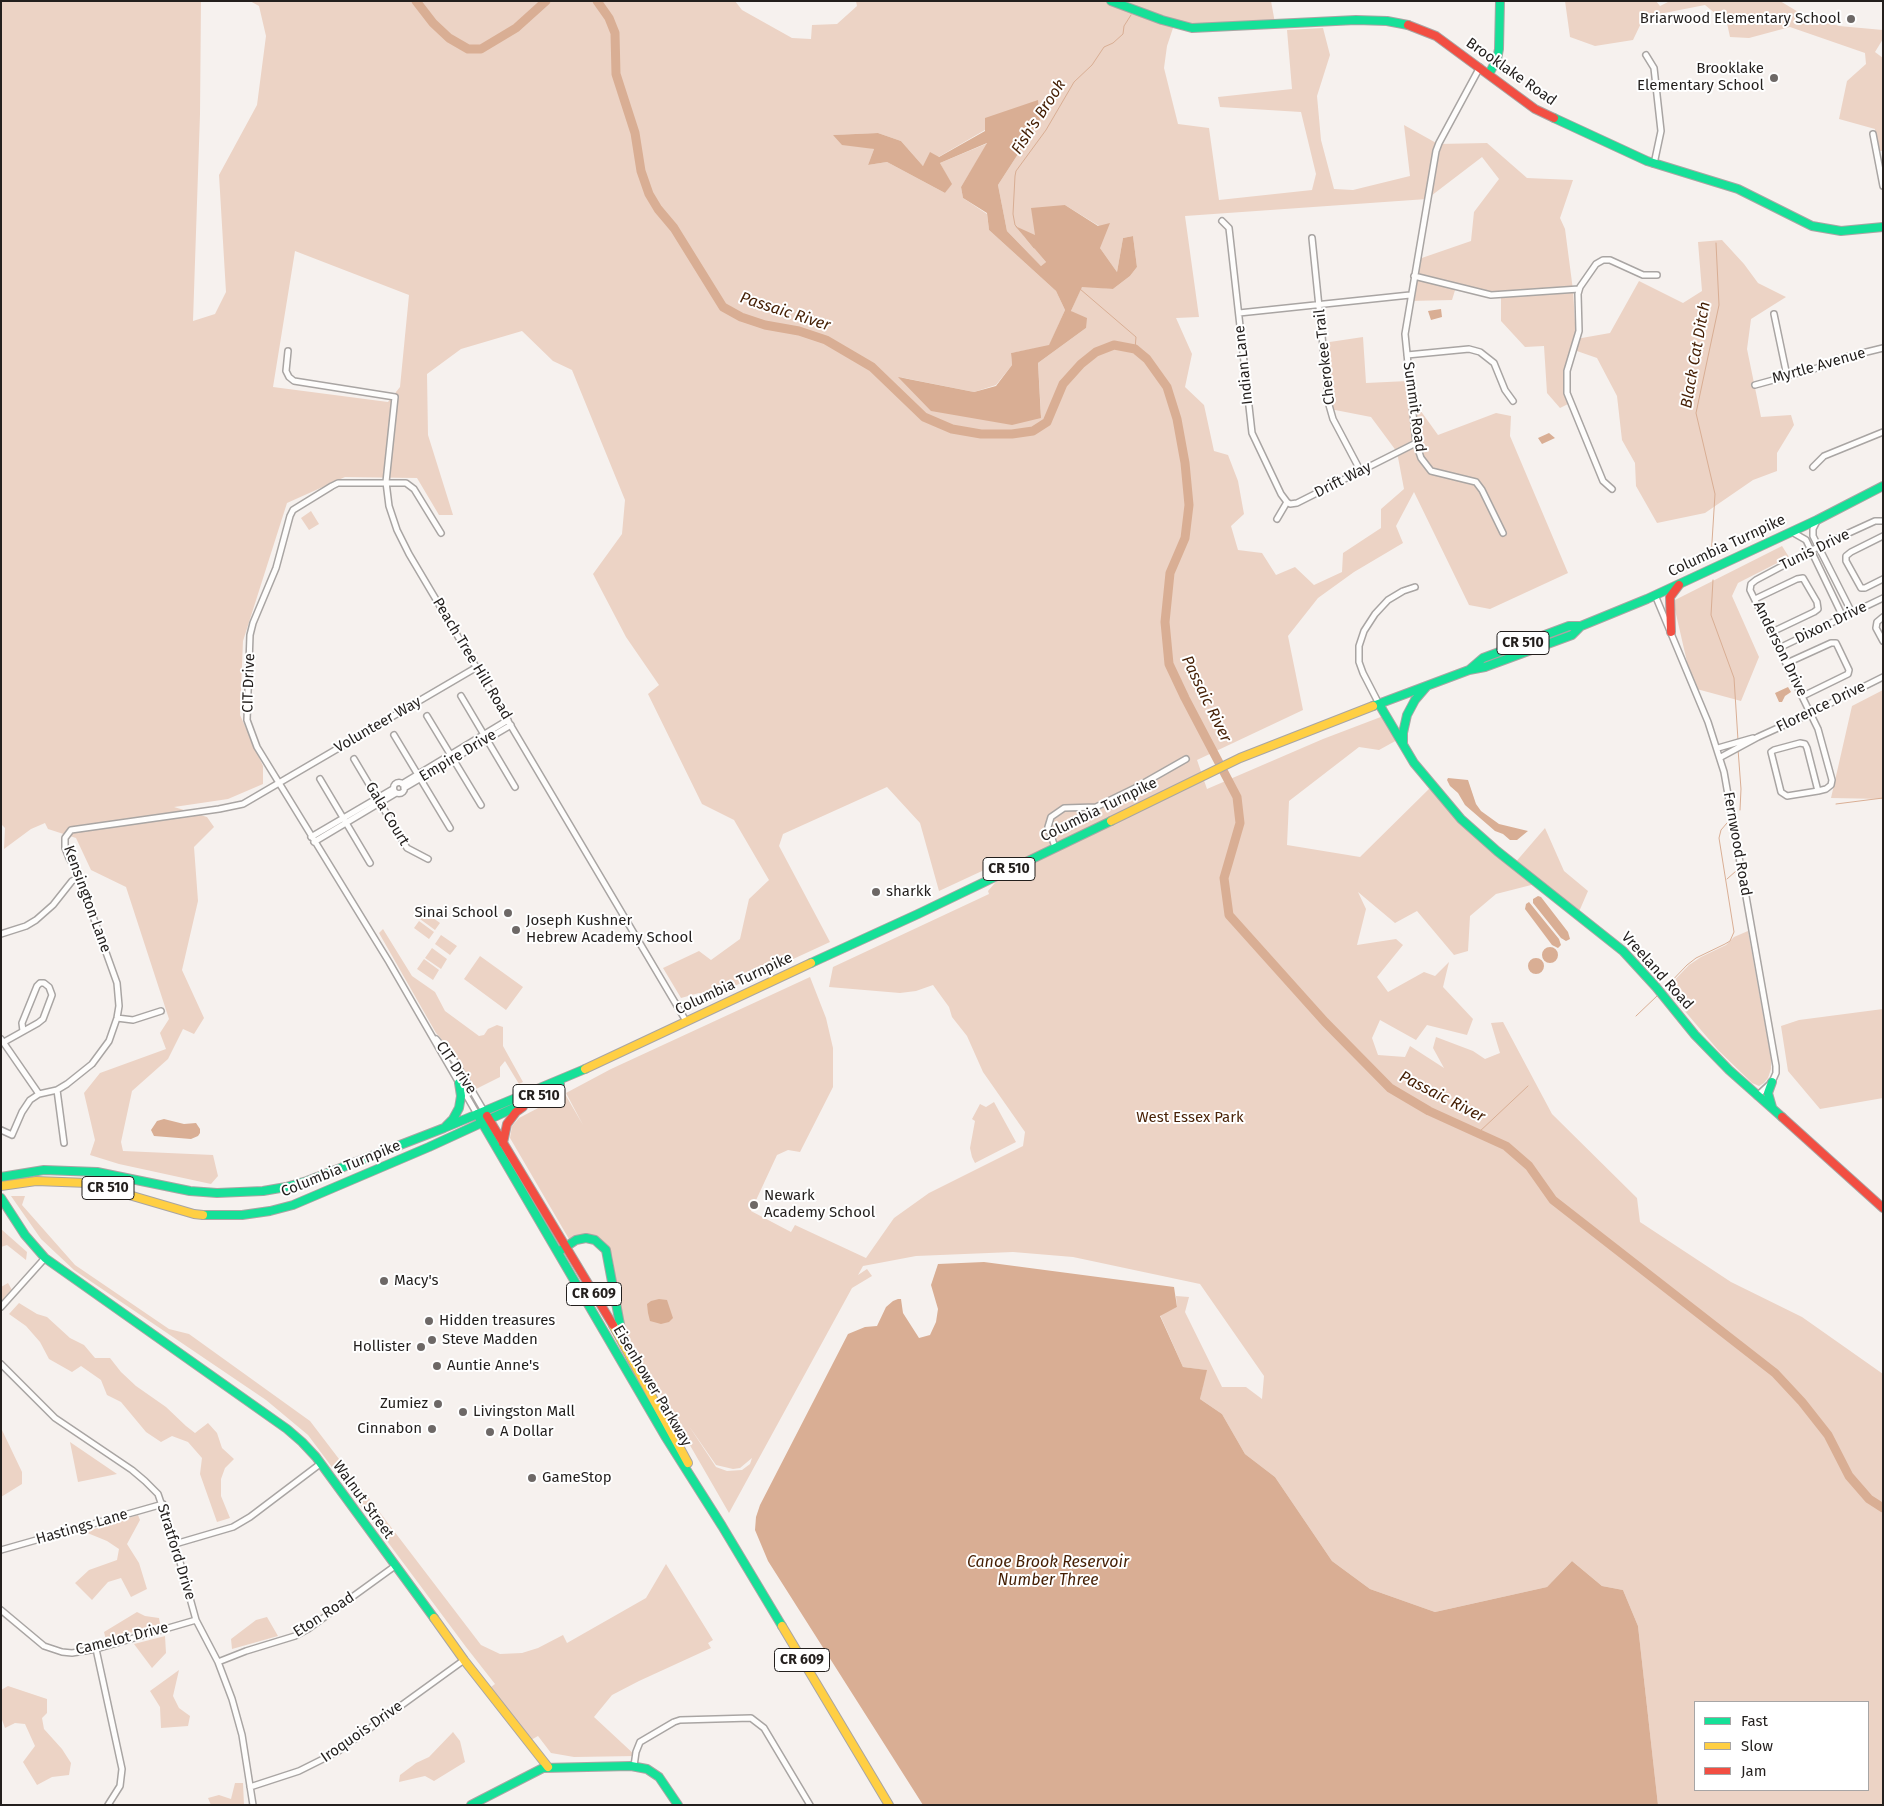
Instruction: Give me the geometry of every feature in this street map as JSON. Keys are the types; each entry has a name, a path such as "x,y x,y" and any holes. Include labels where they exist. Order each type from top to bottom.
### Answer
{"main road":[{"name":"Brooklake Road","path":"1112,1 1162,20 1192,28 1356,20 1380,20 1407,24 1436,36 1535,109 1654,164 1738,189 1812,226 1841,231 1883,227"},
{"path":"1489,74 1497,59 1499,48 1500,1"},
{"name":"Columbia Turnpike","path":"1,1177 44,1170 80,1171 126,1177 196,1191 229,1193 286,1187 307,1181 444,1128 586,1068 918,914 1240,758 1427,685 1469,670 1485,667 1572,635 1581,626 1655,595 1817,520 1883,486"},
{"path":"1671,632 1670,597 1682,582"},
{"path":"1403,744 1404,728 1409,711 1427,685"},
{"name":"Vreeland Road","path":"1379,704 1426,778 1461,818 1497,851 1623,951 1713,1055 1883,1208"},
{"name":"Columbia Turnpike","path":"1,1186 36,1181 60,1181 112,1189 194,1214 219,1216 270,1211 293,1205 464,1131 529,1101 586,1068"},
{"path":"1772,1082 1768,1093 1774,1111"},
{"path":"444,1128 460,1108 459,1083"},
{"path":"503,1143 507,1124 516,1112 529,1101"},
{"name":"Eisenhower Parkway","path":"481,1112 503,1143 624,1343 716,1515"},
{"name":"Eisenhower Parkway","path":"486,1121 491,1138 557,1254 889,1805"},
{"path":"464,1131 474,1130 491,1138"},
{"name":"Walnut Street","path":"1,1198 25,1235 45,1258 287,1429 302,1442 464,1660 548,1767"},
{"path":"557,1254 565,1246 576,1240 586,1238 600,1243 606,1250 624,1343"},
{"path":"471,1805 536,1770 548,1767 634,1766 647,1769 659,1777 678,1805"}],"street":[{"path":"1646,56 1654,68 1661,132 1654,164"},
{"path":"1480,68 1436,151 1414,276 1491,295 1579,289"},
{"path":"1873,134 1883,186"},
{"name":"Indian Lane","path":"1222,221 1229,228 1252,433 1281,494 1287,502"},
{"name":"Cherokee Trail","path":"1312,238 1331,412 1360,470"},
{"path":"1612,489 1604,481 1567,393 1567,371 1579,331 1577,299 1579,289 1596,264 1603,260 1610,260 1643,275 1657,275"},
{"name":"Summit Road","path":"1414,276 1405,328 1416,443 1421,458 1431,471 1472,480 1480,486 1503,533"},
{"path":"1239,313 1410,296"},
{"path":"1774,314 1787,376"},
{"name":"Myrtle Avenue","path":"1755,385 1817,368 1846,357 1883,348"},
{"path":"1407,355 1469,349 1480,352 1494,364 1505,390 1513,401"},
{"name":"Peach Tree Hill Road","path":"288,351 286,371 294,381 395,397 386,482 389,506 401,539 686,1021"},
{"path":"1813,466 1824,456 1883,432"},
{"name":"Drift Way","path":"1287,502 1290,504 1297,503 1416,443"},
{"name":"CIT Drive","path":"442,533 411,486 406,483 349,482 332,486 297,506 290,516 279,559 250,635 247,720 252,736 279,784 389,962 459,1083 481,1112"},
{"path":"1277,519 1287,502"},
{"path":"1817,520 1813,536 1852,612"},
{"name":"Tunis Drive","path":"1751,584 1811,550 1875,520 1882,520"},
{"path":"1791,532 1806,540 1843,616"},
{"path":"1883,536 1846,556 1846,561 1860,588 1865,588 1883,579"},
{"path":"1755,599 1803,578 1817,602 1818,609 1814,612 1772,632"},
{"name":"Anderson Drive","path":"1751,584 1750,590 1822,738 1832,780 1831,785 1826,789 1818,790"},
{"path":"1379,704 1359,662 1358,646 1364,631 1375,614 1388,600 1415,586"},
{"name":"Fernwood Road","path":"1655,595 1718,748 1775,1057 1776,1070 1772,1082"},
{"name":"Dixon Drive","path":"1779,648 1883,598"},
{"path":"1883,617 1878,622 1876,628 1883,641"},
{"path":"1787,663 1831,643 1836,643 1838,646 1849,670 1848,674 1803,696"},
{"name":"Volunteer Way","path":"279,784 477,667"},
{"name":"Florence Drive","path":"1718,748 1738,745 1758,737 1883,677"},
{"path":"461,696 516,787"},
{"path":"427,716 481,805"},
{"name":"Empire Drive","path":"394,791 401,793 403,786 510,722"},
{"path":"394,735 450,828"},
{"path":"1800,743 1805,744 1818,790 1783,795 1771,752 1800,743"},
{"name":"Florence Drive","path":"1720,758 1738,745"},
{"path":"1055,847 1048,827 1051,818 1064,808 1096,807 1135,788 1186,759"},
{"name":"Gala Court","path":"354,760 408,850 428,859"},
{"path":"320,779 370,863"},
{"name":"Empire Drive","path":"313,840 394,791 396,783 403,786"},
{"name":"Kensington Lane","path":"39,1094 57,1090 77,1078 92,1064 109,1041 119,1006 117,983 80,877 69,858 65,842 66,836 74,828 233,807 251,800 279,784"},
{"path":"1,934 26,926 36,920 53,905 72,881 80,877"},
{"path":"1,1130 12,1134 26,1104 39,1094 2,1041 38,1024 43,1018 52,995 50,987 44,983 40,983 37,986 22,1023 23,1031"},
{"path":"117,1018 133,1020 161,1011"},
{"name":"CIT Drive","path":"426,1027 454,1060 481,1112"},
{"path":"1757,1096 1772,1082"},
{"path":"57,1090 64,1144"},
{"path":"1,1307 45,1258"},
{"name":"Stratford Drive","path":"1,1364 55,1418 146,1480 158,1494 175,1544 196,1620 218,1662 232,1699 239,1726 253,1805"},
{"path":"175,1544 233,1526 250,1517 320,1464"},
{"name":"Hastings Lane","path":"1,1550 162,1504"},
{"name":"Eton Road","path":"218,1662 295,1636 308,1629 395,1566"},
{"name":"Camelot Drive","path":"1,1610 44,1646 72,1653 96,1649 196,1620"},
{"path":"96,1649 122,1769 120,1786 108,1805"},
{"name":"Iroquois Drive","path":"250,1787 299,1771 337,1752 464,1660"},
{"path":"634,1766 640,1742 674,1722 680,1720 751,1718 764,1728 810,1805"}],"green space":[{"name":"West Essex Park","path":"1,1 201,1 200,114 193,321 215,314 226,292 219,175 257,105 266,36 259,6 250,1 735,1 742,10 792,38 811,39 812,25 837,24 857,6 856,1 1271,1 1275,23 1174,25 1167,46 1164,68 1178,124 1209,128 1219,200 1312,190 1316,174 1301,112 1220,107 1218,97 1292,89 1287,30 1323,28 1330,55 1317,96 1321,140 1334,189 1353,190 1410,176 1404,125 1438,144 1487,143 1527,178 1573,180 1560,218 1565,229 1573,290 1576,339 1610,333 1639,281 1683,303 1702,291 1698,242 1722,240 1758,283 1786,297 1751,319 1747,349 1761,417 1791,415 1794,425 1777,453 1777,471 1753,480 1705,513 1657,523 1636,486 1635,463 1622,440 1617,396 1597,358 1574,350 1565,381 1570,403 1560,408 1547,393 1544,346 1525,347 1501,321 1501,296 1456,287 1452,300 1409,301 1416,260 1471,241 1474,212 1499,179 1482,157 1427,199 1185,216 1199,317 1176,318 1192,354 1185,387 1204,405 1214,451 1228,455 1238,481 1244,514 1231,526 1238,550 1262,553 1276,575 1295,567 1314,585 1342,572 1343,553 1381,528 1381,509 1404,489 1397,452 1371,417 1330,409 1323,343 1363,337 1366,383 1408,381 1410,396 1438,435 1496,413 1511,416 1510,436 1568,573 1490,609 1469,605 1414,492 1396,526 1403,543 1354,572 1318,598 1288,636 1303,710 1197,760 1207,789 1323,739 1386,715 1399,739 1379,750 1359,747 1289,801 1287,845 1360,857 1432,786 1514,864 1545,828 1564,871 1588,891 1578,914 1539,883 1496,894 1470,916 1468,951 1454,955 1417,911 1395,923 1358,892 1366,909 1357,945 1396,939 1403,945 1377,977 1388,992 1424,972 1435,976 1449,962 1443,987 1473,1019 1467,1035 1427,1025 1416,1040 1380,1020 1372,1038 1378,1055 1405,1057 1410,1046 1444,1068 1433,1048 1436,1037 1473,1051 1485,1059 1500,1053 1491,1023 1503,1022 1552,1114 1637,1198 1640,1222 1731,1282 1802,1317 1883,1374 1883,1805 1658,1805 1638,1626 1623,1590 1602,1586 1572,1561 1547,1587 1435,1612 1370,1589 1332,1561 1275,1477 1245,1454 1222,1414 1200,1399 1206,1370 1183,1367 1160,1315 1177,1307 1176,1296 1189,1297 1185,1312 1222,1387 1246,1387 1262,1399 1264,1376 1200,1284 1073,1257 1013,1252 916,1256 863,1266 858,1275 867,1269 872,1276 852,1288 729,1513 627,1336 621,1314 612,1255 597,1237 569,1239 510,1138 512,1126 519,1118 565,1094 583,1125 566,1093 611,1069 810,977 826,1018 833,1048 833,1087 800,1152 788,1150 777,1155 751,1211 791,1232 795,1225 866,1258 894,1218 929,1193 1023,1146 1025,1132 983,1072 967,1036 952,1017 949,1007 933,985 916,991 900,993 829,987 833,967 989,894 988,891 1012,863 1010,858 939,891 920,823 887,787 783,834 779,846 830,942 713,996 699,993 681,998 663,968 699,951 711,960 740,939 749,899 769,880 734,820 702,804 648,694 659,685 626,637 593,574 622,534 625,500 572,370 553,361 522,331 461,349 427,374 428,435 453,515 439,515 417,478 345,477 287,503 243,641 240,715 263,766 263,784 228,799 174,807 207,817 214,827 194,847 198,901 182,970 204,1018 194,1034 183,1029 168,1059 132,1091 121,1142 123,1151 213,1155 218,1176 211,1184 119,1164 90,1155 95,1140 84,1093 100,1073 166,1049 160,1033 169,1019 126,887 91,870 76,838 48,829 45,823 31,829 4,849 5,828 1,824","holes":["1040,120 998,185 1007,231 1041,266 1046,262 1016,227 1035,236 1065,205 1099,226 1100,248 1117,272 1123,238 1133,236 1137,267 1130,276 1113,289 1082,286 1071,311 1086,328 1038,363 1041,415 899,377 974,392 996,385 1012,365 1011,353 1049,346 1065,310 1056,291 989,230 987,214 963,198 961,187 988,143 940,163 951,184 945,193 887,162 868,165 874,149 833,135 878,133 901,141 923,166 985,130","295,251 409,295 400,387 388,402 273,387","689,1426 716,1465 733,1469 740,1468 752,1458 750,1464 742,1470 727,1471 716,1467"]},
{"path":"1565,1 1656,1 1660,6 1670,1 1780,1 1800,13 1839,26 1883,30 1883,39 1875,52 1883,58 1883,151 1877,151 1875,129 1839,119 1847,81 1866,64 1865,53 1790,27 1749,38 1730,37 1727,23 1705,5 1644,17 1633,40 1595,46 1570,37"},
{"path":"311,511 319,524 309,530 301,518"},
{"path":"1782,546 1789,557 1738,583 1732,596 1759,657 1741,701 1693,688 1673,601"},
{"path":"1883,690 1883,799 1831,798 1852,706"},
{"path":"425,912 440,923 435,930 420,919"},
{"path":"419,921 434,932 429,939 414,928"},
{"path":"383,929 412,976 435,992 445,1011 479,1036 484,1035 488,1029 497,1025 503,1027 503,1046 523,1082 519,1084 505,1061 500,1067 500,1077 476,1089 451,1050 436,1033 379,933"},
{"path":"1748,931 1771,1059 1771,1069 1768,1078 1759,1086 1752,1083 1718,1050 1666,989 1689,965 1726,945 1734,937"},
{"path":"441,935 457,946 450,955 435,944"},
{"path":"432,948 447,959 441,969 425,958"},
{"path":"480,956 523,987 506,1010 464,979"},
{"path":"424,959 439,970 433,980 417,969"},
{"path":"1883,1009 1883,1098 1820,1109 1788,1071 1781,1026 1799,1020"},
{"path":"994,1102 1016,1142 975,1163 970,1148 975,1121 972,1119 980,1104 986,1107"},
{"path":"11,1196 25,1196 22,1205 75,1265 169,1329 189,1334 310,1421 481,1645 500,1654 522,1653 538,1648 563,1635 567,1643 646,1598 666,1564 713,1640 708,1643 711,1648 612,1695 594,1717 636,1756 574,1757 551,1753 538,1736 531,1740 491,1687 495,1684 308,1435 266,1400 74,1270 41,1239"},
{"path":"1,1229 27,1252 26,1260 7,1245 1,1247"},
{"path":"8,1283 12,1290 1,1302 1,1287"},
{"path":"19,1303 37,1314 47,1317 70,1338 84,1345 95,1358 110,1358 136,1386 166,1407 195,1433 208,1423 217,1433 222,1448 234,1459 225,1468 221,1479 221,1496 230,1518 217,1522 200,1474 202,1458 188,1442 172,1436 161,1442 146,1432 121,1402 107,1395 101,1380 81,1366 72,1372 49,1359 40,1342 26,1326 9,1314"},
{"path":"2,1430 22,1472 22,1484 1,1497"},
{"path":"70,1442 117,1474 78,1482"},
{"path":"138,1515 140,1520 127,1544 139,1563 147,1589 131,1597 121,1578 108,1582 92,1600 75,1583 89,1570 117,1560 119,1549 107,1541 85,1532"},
{"path":"137,1612 145,1616 159,1618 160,1624 106,1640 104,1632"},
{"path":"267,1617 278,1636 232,1649 231,1639 256,1620"},
{"path":"165,1636 166,1653 152,1668 134,1644"},
{"path":"179,1670 173,1696 179,1708 190,1716 188,1726 161,1728 160,1707 150,1691"},
{"path":"8,1686 47,1699 47,1713 42,1718 44,1729 62,1749 71,1763 69,1775 52,1777 37,1785 23,1762 35,1746 25,1724 15,1723 5,1728 1,1717 1,1690"},
{"path":"453,1732 460,1741 465,1762 434,1781 425,1776 399,1782 400,1775 416,1763 429,1757"},
{"path":"235,1783 243,1783 244,1805 211,1805 208,1798 219,1795 231,1799"}],"water":[{"path":"1038,100 1040,120 998,185 1007,231 1041,266 1046,262 1015,226 1035,235 1031,208 1065,205 1098,226 1110,223 1100,248 1117,272 1123,238 1133,236 1137,267 1130,276 1113,289 1082,287 1071,311 1087,318 1086,328 1038,363 1041,418 1012,425 931,411 898,377 974,392 996,386 1012,365 1011,353 1049,345 1065,310 1056,291 989,230 987,213 963,198 961,187 987,143 940,163 952,184 945,193 887,162 868,165 874,149 842,145 833,135 878,133 901,141 923,166 930,152 939,157 985,131 985,118"},
{"path":"1441,309 1442,317 1431,320 1428,311"},
{"path":"1549,433 1555,438 1542,444 1538,438"},
{"path":"1788,687 1791,692 1785,696 1782,702 1779,702 1775,693"},
{"path":"1448,778 1468,780 1476,804 1481,811 1499,824 1528,831 1517,840 1510,840 1503,834 1495,831 1465,805 1458,793 1450,786"},
{"path":"1538,896 1541,897 1568,932 1570,939 1566,941 1561,938 1533,903 1533,899"},
{"path":"1529,902 1559,939 1561,945 1558,948 1552,945 1525,909 1526,904"},
{"path":"1550,947 1556,949 1558,955 1556,961 1550,963 1544,961 1542,955 1544,949"},
{"path":"1536,958 1542,960 1544,966 1542,972 1536,974 1530,972 1528,966 1530,960"},
{"path":"164,1119 184,1124 196,1123 200,1133 191,1139 154,1136 151,1130 157,1121"},
{"name":"Canoe Brook Reservoir Number Three","path":"984,1262 1174,1287 1177,1307 1160,1316 1183,1367 1207,1370 1200,1399 1222,1414 1245,1454 1275,1477 1332,1561 1370,1589 1435,1612 1547,1587 1572,1561 1602,1586 1623,1590 1638,1626 1658,1805 923,1805 768,1561 755,1530 756,1517 760,1505 848,1334 865,1327 877,1326 886,1307 893,1301 901,1299 903,1313 919,1338 930,1335 936,1322 938,1309 931,1285 938,1264"},
{"path":"659,1299 667,1300 673,1318 669,1322 661,1324 650,1321 647,1304"}],"waterway":[{"name":"Passaic River","path":"416,1 433,23 449,38 468,49 481,49 516,28 546,1"},
{"name":"Passaic River","path":"597,1 609,18 615,33 616,74 635,133 641,171 649,194 658,209 674,228 723,307 741,317 765,325 799,331 826,340 872,367 924,417 952,429 981,434 1012,434 1033,431 1047,422 1063,384 1081,364 1096,352 1114,345 1135,349 1147,359 1167,387 1177,419 1185,463 1189,505 1185,538 1170,573 1165,622 1169,664 1237,797 1240,823 1224,878 1229,915 1325,1022 1390,1088 1429,1111 1506,1146 1529,1166 1553,1200 1775,1373 1802,1402 1828,1435 1849,1476 1869,1499 1883,1508"},
{"name":"Fish's Brook","path":"1017,227 1013,214 1016,171 1046,130 1074,82 1092,65 1104,47 1113,43 1123,34 1124,26 1131,15"},
{"name":"Fish's Brook","path":"1026,238 1034,248"},
{"name":"Black Cat Ditch","path":"1711,558 1715,494 1696,413 1719,305 1716,243"},
{"name":"Fish's Brook","path":"1080,289 1136,337 1135,349"},
{"name":"Black Cat Ditch","path":"1713,580 1711,615 1734,678 1738,740"},
{"name":"Black Cat Ditch","path":"1738,749 1741,789 1740,810"},
{"name":"Black Cat Ditch","path":"1836,804 1883,798"},
{"name":"Black Cat Ditch","path":"1665,988 1696,958 1730,941 1734,932 1719,838 1721,830 1727,823"},
{"name":"Black Cat Ditch","path":"1727,879 1736,871"},
{"name":"Black Cat Ditch","path":"1636,1016 1657,996"},
{"name":"Black Cat Ditch","path":"1478,1133 1528,1086"}],"traffic: fast":[{"path":"1111,1 1162,20 1192,28 1356,20 1387,21 1408,25"},
{"path":"1489,74 1497,59 1499,49 1500,1"},
{"path":"1554,118 1647,161 1738,189 1812,226 1841,231 1883,227"},
{"path":"1469,670 1483,658 1569,626 1581,626 1647,599 1817,520 1883,486"},
{"path":"1373,706 1469,670 1485,667 1572,635 1581,626"},
{"path":"1403,744 1403,733 1407,715 1415,700 1427,686"},
{"path":"1379,704 1414,763 1461,819 1497,851 1623,951 1656,987 1695,1035 1729,1070 1782,1117"},
{"path":"811,963 1111,821"},
{"path":"1,1177 44,1170 97,1172 190,1191 217,1193 263,1191 286,1187 307,1181 444,1128 585,1069"},
{"path":"1772,1082 1768,1093 1772,1107"},
{"path":"446,1126 453,1119 459,1108 461,1096 459,1083"},
{"path":"203,1215 242,1215 293,1205 429,1147 529,1101 560,1084"},
{"path":"477,1114 665,1436 782,1626"},
{"path":"1,1198 25,1235 45,1258 287,1429 302,1442 316,1457 434,1618"},
{"path":"561,1250 576,1240 586,1238 595,1240 606,1250 622,1335"},
{"path":"471,1805 543,1768 631,1766 647,1769 659,1777 678,1805"}],"traffic: slow":[{"path":"1111,821 1240,758 1373,706"},
{"path":"585,1069 811,963"},
{"path":"1,1186 36,1181 88,1183 203,1215"},
{"path":"613,1325 688,1463"},
{"path":"434,1618 464,1660 548,1767"},
{"path":"782,1626 889,1805"}],"traffic: jam":[{"path":"1408,25 1436,36 1535,109 1554,118"},
{"path":"1671,632 1670,597 1679,585"},
{"path":"503,1143 507,1124 516,1112 523,1107"},
{"path":"487,1116 613,1325"},
{"path":"1782,1117 1883,1208"}],"place":[{"name":"Briarwood Elementary School","path":"1851,19"},
{"name":"Brooklake Elementary School","path":"1774,78"},
{"name":"sharkk","path":"876,892"},
{"name":"Sinai School","path":"508,913"},
{"name":"Joseph Kushner Hebrew Academy School","path":"516,930"},
{"name":"Newark Academy School","path":"754,1205"},
{"name":"Macy's","path":"384,1281"},
{"name":"Hidden treasures","path":"429,1321"},
{"name":"Steve Madden","path":"432,1340"},
{"name":"Hollister","path":"421,1347"},
{"name":"Auntie Anne's","path":"437,1366"},
{"name":"Zumiez","path":"438,1404"},
{"name":"Livingston Mall","path":"463,1412"},
{"name":"Cinnabon","path":"432,1429"},
{"name":"A Dollar","path":"490,1432"},
{"name":"GameStop","path":"532,1478"}]}
